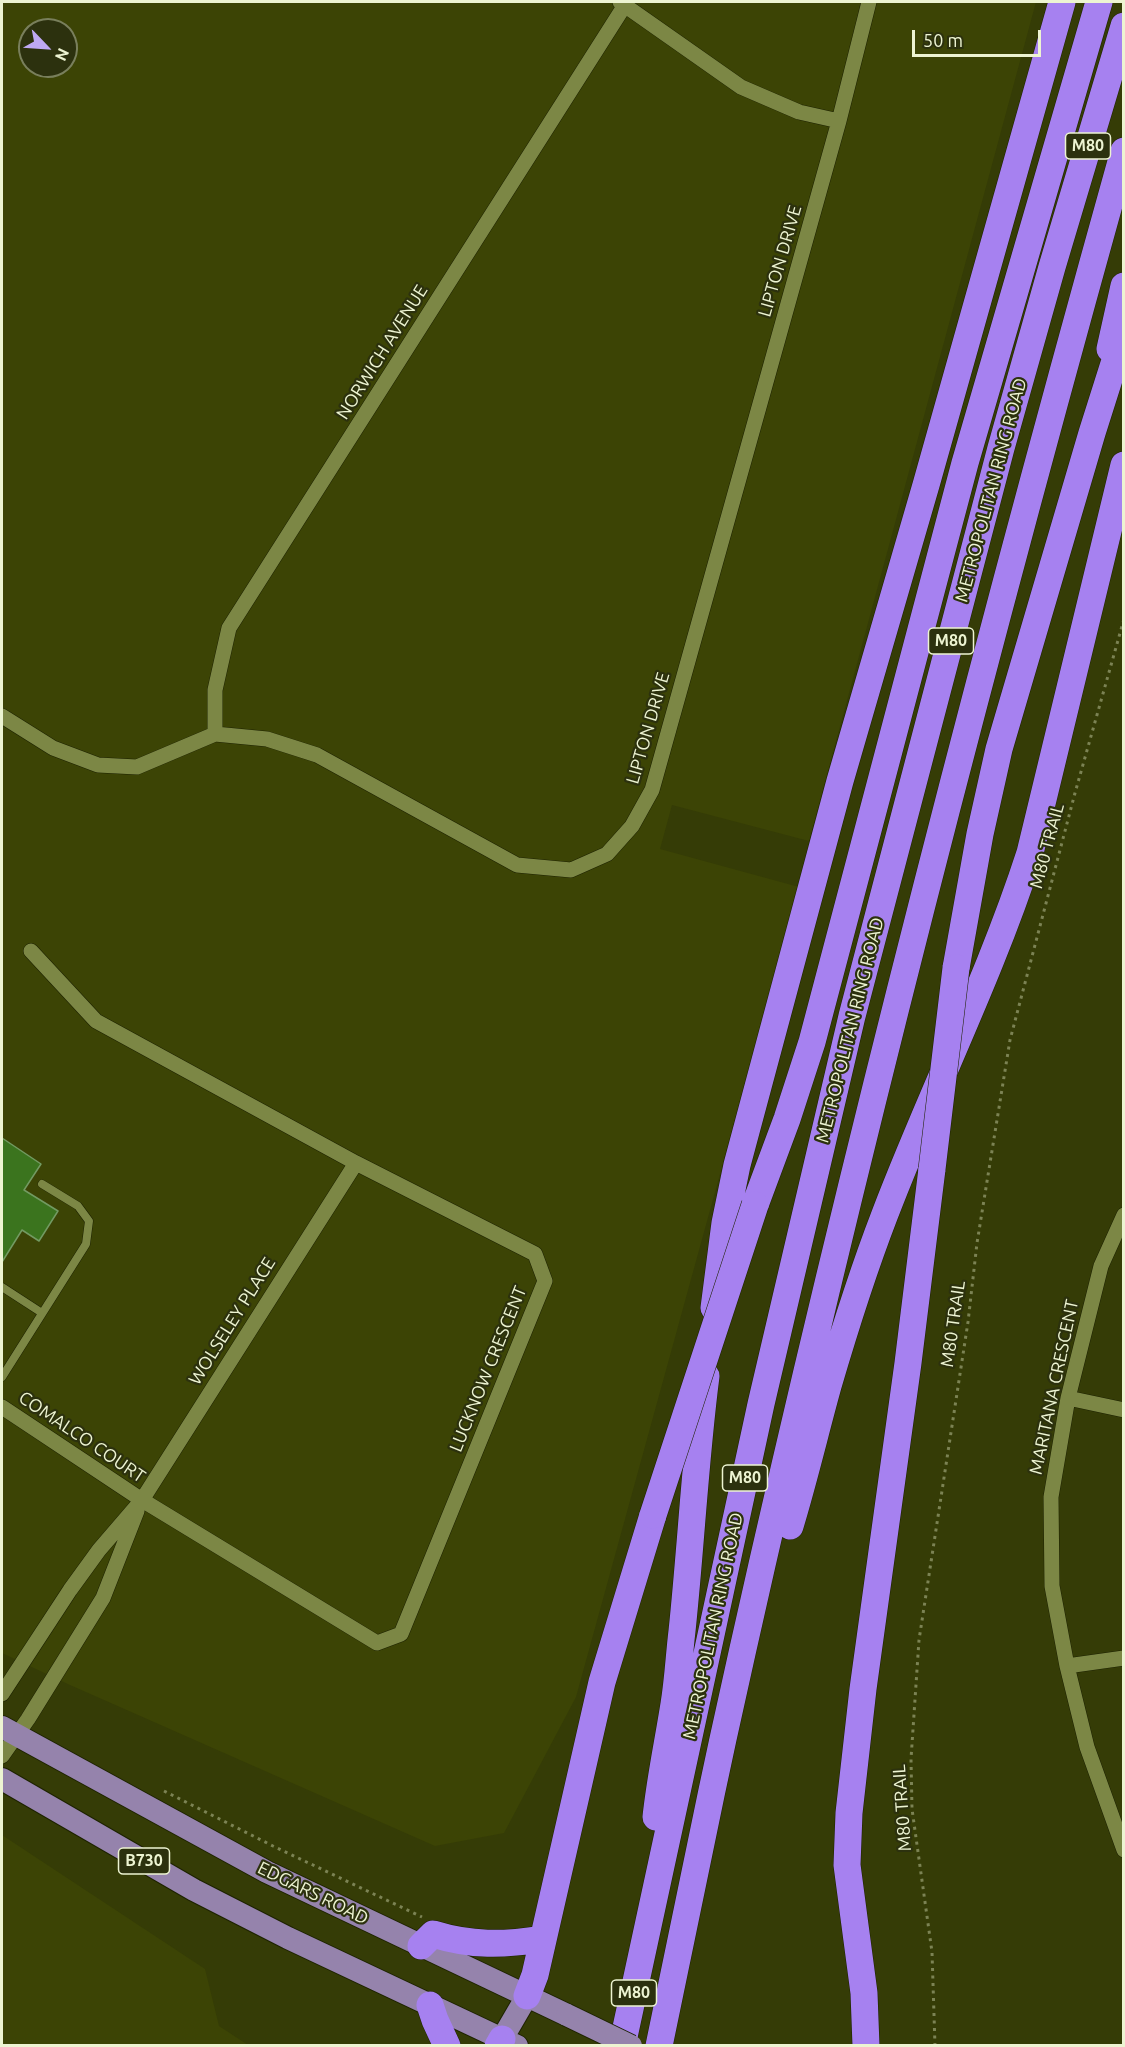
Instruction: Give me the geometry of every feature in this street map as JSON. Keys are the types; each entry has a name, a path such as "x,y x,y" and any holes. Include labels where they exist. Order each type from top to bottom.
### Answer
{"highway":[{"path":"645,1941 660,1780 674,1702 682,1631 702,1410 725,1223 737,1165 840,781 1062,2"},
{"path":"755,1204 906,620 1076,2"},
{"path":"527,1995 534,1978 602,1682 653,1515 755,1204 787,1119 812,1042 965,463 1099,2"},
{"name":"METROPOLITAN RING ROAD","path":"622,2046 764,1393 852,1016 1004,437 1124,26"},
{"name":"METROPOLITAN RING ROAD","path":"659,2046 723,1737 890,1031 1028,494 1124,151"},
{"path":"1092,433 1124,286"},
{"path":"866,2046 864,1992 847,1865 849,1813 862,1689 908,1363 956,968 980,834 999,749 1124,332"},
{"path":"723,1737 791,1524 855,1295 902,1170 995,954 1023,873 1124,465"},
{"path":"421,1946 433,1934 472,1943 506,1944 543,1939"},
{"path":"864,1992 881,2046"},
{"path":"430,2005 447,2046"}],"main road":[{"name":"EDGARS ROAD","path":"9,1732 267,1872 631,2046"},
{"name":"B730","path":"2,1779 215,1901 506,2043"},
{"path":"506,2043 527,1995"}],"street":[{"name":"LIPTON DRIVE","path":"2,716 53,748 98,765 137,767 215,734 267,739 317,755 517,865 572,870 607,854 632,826 652,790 869,2"},
{"path":"623,3 741,87 799,112 838,121"},
{"name":"NORWICH AVENUE","path":"215,734 215,690 229,628 623,3"},
{"name":"LUCKNOW CRESCENT","path":"31,951 96,1022 356,1163 535,1254 545,1281 402,1634 377,1643 142,1500"},
{"name":"WOLSELEY PLACE","path":"2,1694 70,1590 99,1550 142,1500 356,1163"},
{"name":"MARITANA CRESCENT","path":"1124,1215 1101,1266 1068,1398 1051,1497 1052,1586 1066,1666 1087,1747 1124,1851"},
{"path":"1068,1398 1124,1410"},
{"name":"COMALCO COURT","path":"2,1407 142,1500"},
{"name":"WOLSELEY PLACE","path":"2,1756 9,1732 103,1598 142,1500"},
{"path":"1066,1666 1124,1658"}],"lane":[{"path":"2,1377 86,1244 89,1221 78,1206 42,1184"},
{"path":"2,1287 42,1313"}],"path":[{"name":"M80 TRAIL","path":"935,2046 932,1952 912,1809 911,1759 919,1640 968,1322 977,1243 1010,1040 1075,793 1124,619"},
{"path":"160,1789 273,1846 430,1920"}],"shaded area":[{"path":"2,2 1036,2 809,841 672,805 660,849 799,887 576,1697 504,1833 435,1846 2,1653"},
{"path":"2,1835 205,1969 219,2026 248,2045 2,2045"}],"building":[{"path":"2,1138 41,1164 24,1190 58,1211 39,1241 22,1230 2,1262"}]}
